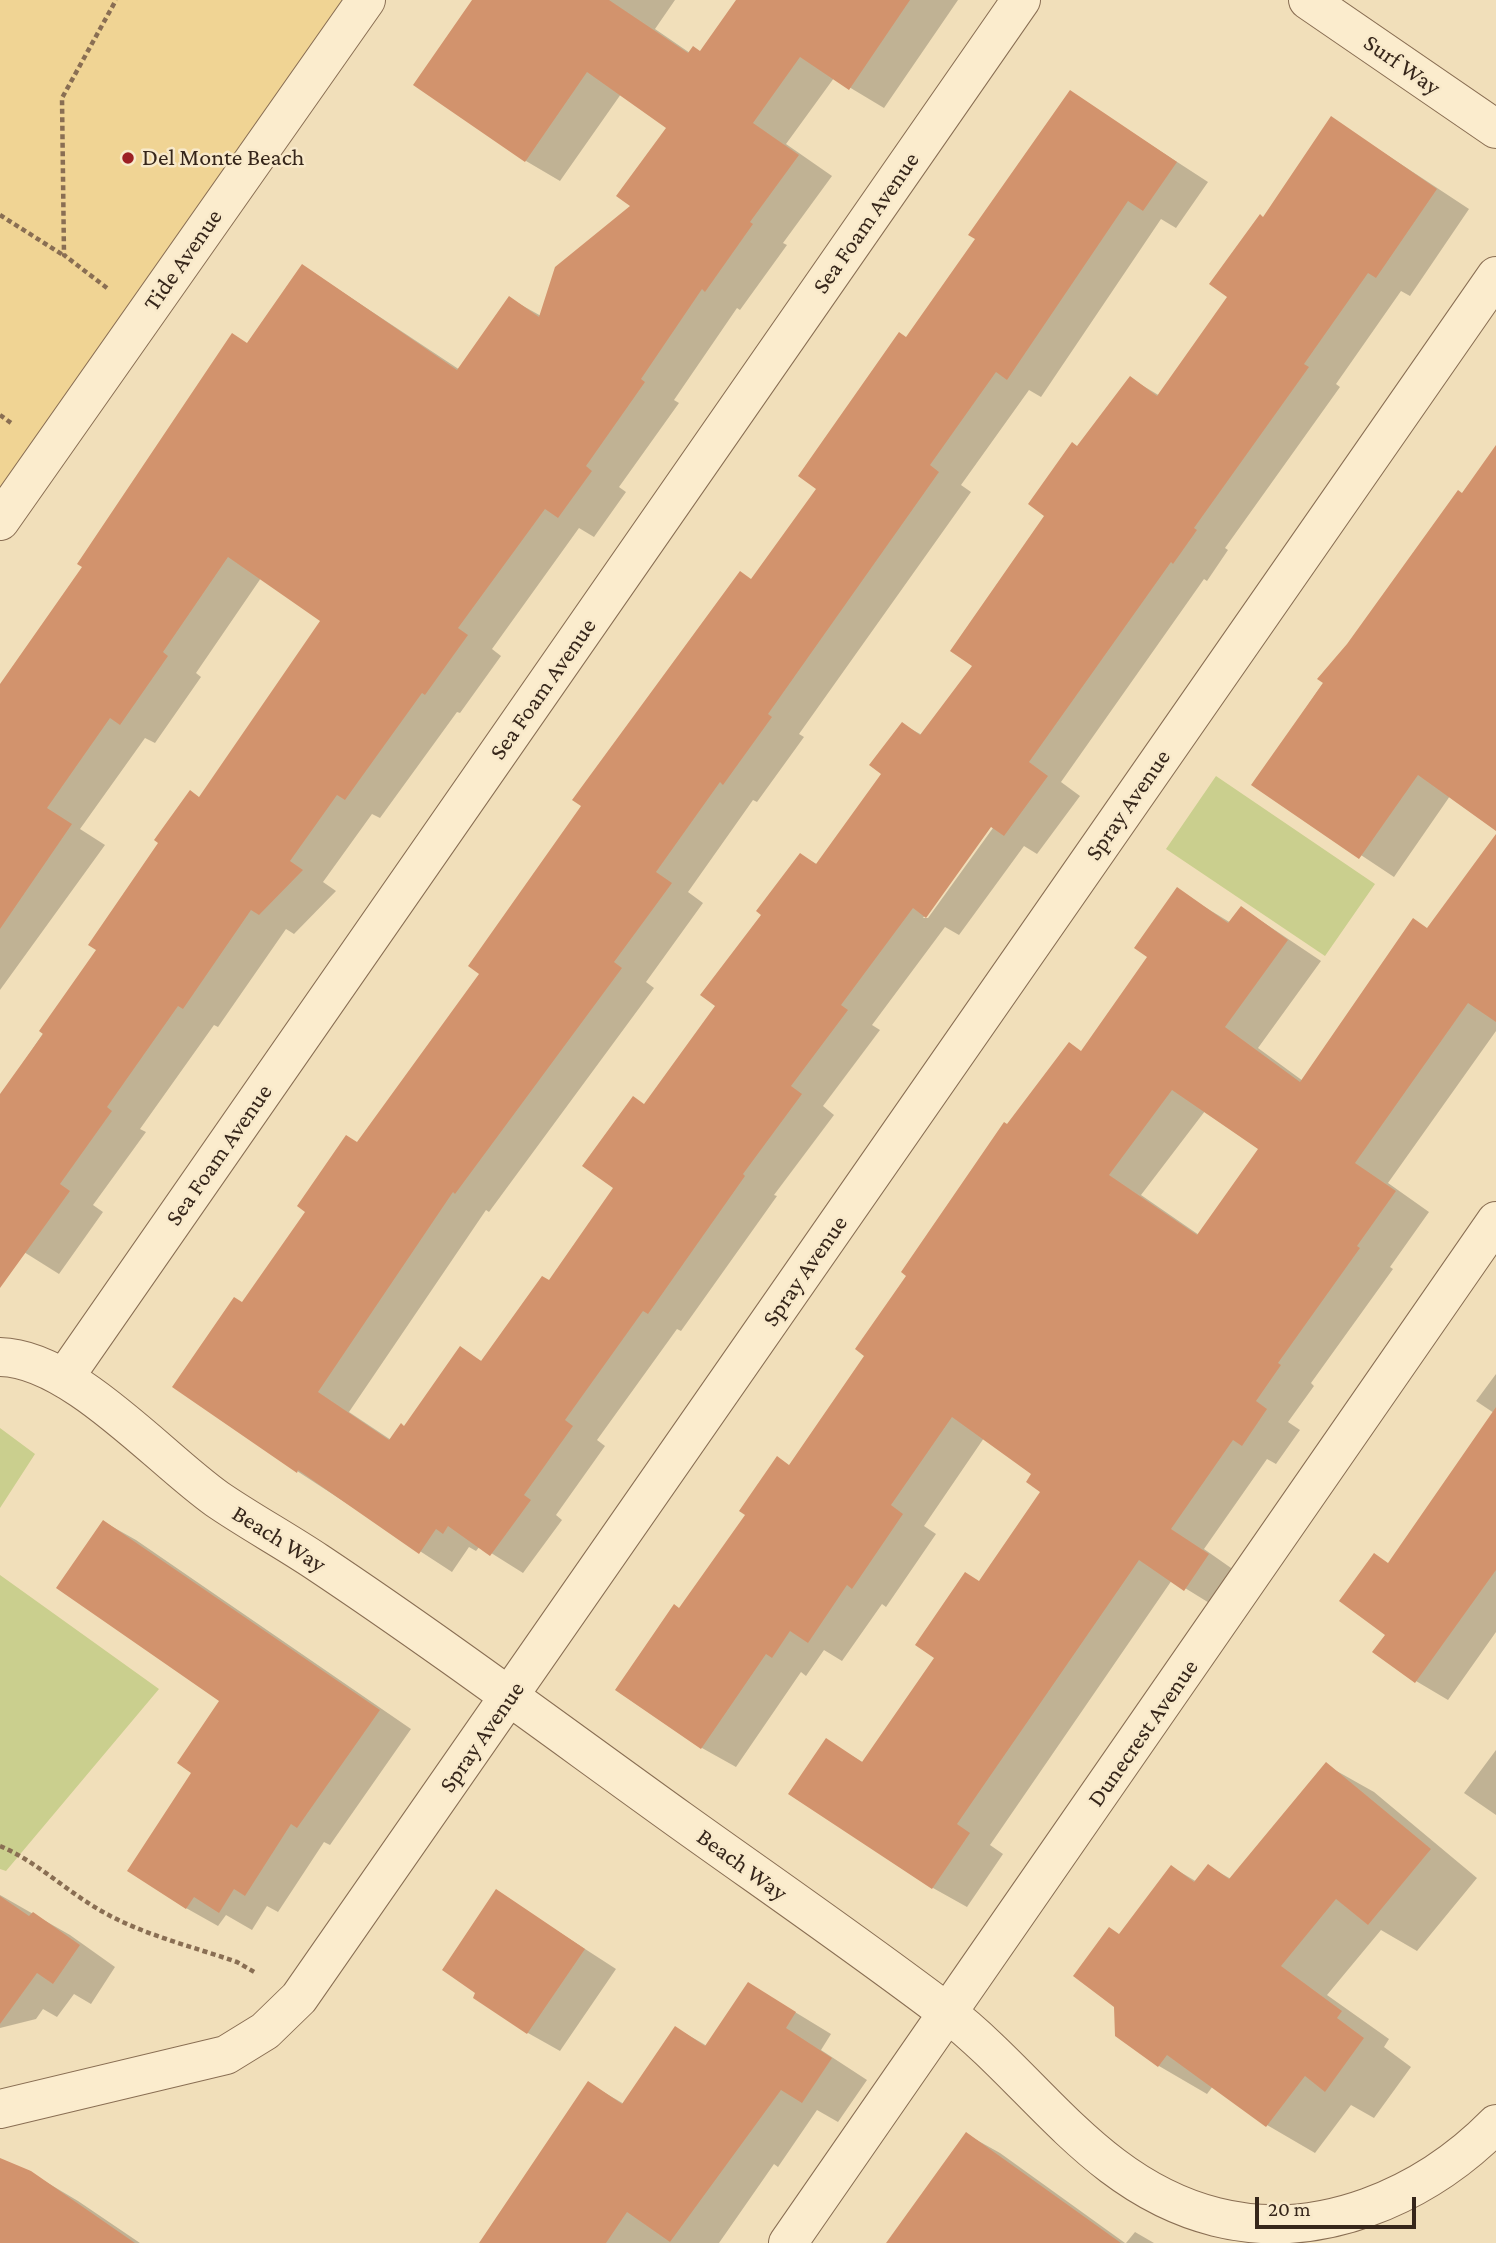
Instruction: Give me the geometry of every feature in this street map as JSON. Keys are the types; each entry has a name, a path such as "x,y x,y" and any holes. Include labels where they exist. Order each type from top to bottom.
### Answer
{"street":[{"name":"Tide Avenue","path":"0,521 366,0"},
{"name":"Sea Foam Avenue","path":"64,1378 1021,0"},
{"name":"Surf Way","path":"1308,0 1496,129"},
{"name":"Spray Avenue","path":"0,2109 226,2056 265,2031 299,1998 1496,276"},
{"name":"Dunecrest Avenue","path":"789,2243 1496,1221"},
{"name":"Beach Way","path":"0,1357 18,1357 64,1378 155,1447 192,1481 255,1525 313,1559 510,1697 949,2014 1111,2167 1165,2200 1218,2218 1271,2225 1321,2220 1371,2207 1418,2187 1466,2155 1496,2124"}],"path":[{"path":"64,255 62,98 116,0"},
{"path":"0,215 64,255 144,316"},
{"path":"0,1846 35,1864 73,1894 108,1915 237,1962 299,1998"}],"green space":[{"path":"1216,776 1375,884 1325,956 1166,849"},
{"path":"0,1428 35,1454 0,1508"},
{"path":"0,1575 159,1689 6,1871 0,1869"}],"sand":[{"name":"Del Monte Beach","path":"0,0 366,0 0,521"}],"building":[{"path":"472,0 609,0 688,53 693,46 700,51 736,0 910,0 849,90 800,57 753,123 799,155 750,222 753,224 705,292 702,289 641,379 645,382 586,466 592,471 558,518 545,509 458,628 468,635 425,695 422,693 345,800 337,795 290,861 303,870 259,915 251,910 183,1009 178,1006 107,1107 112,1111 60,1184 70,1191 0,1288 0,1094 43,1034 39,1031 96,950 88,945 158,843 154,840 190,790 199,797 320,621 228,557 163,652 168,656 120,725 110,718 47,808 72,824 0,929 0,684 82,567 77,564 232,333 247,343 302,264 457,370 509,296 539,317 555,267 630,206 616,196 666,128 587,72 525,162 413,85"},
{"path":"1070,90 1177,162 1143,211 1128,201 1007,380 996,372 930,465 939,472 768,714 772,717 723,785 720,782 656,872 672,883 614,962 622,968 455,1194 453,1192 318,1392 389,1440 401,1423 404,1426 460,1346 481,1361 542,1276 549,1280 613,1188 582,1166 633,1096 644,1104 715,1006 700,995 761,915 756,911 800,853 816,864 881,774 869,765 902,722 920,735 972,666 950,651 1044,516 1028,504 1072,442 1077,446 1130,376 1157,396 1227,297 1209,284 1260,214 1263,217 1331,116 1437,189 1376,278 1368,273 1304,364 1309,367 1194,528 1197,530 1173,564 1171,562 1029,762 1048,776 1004,836 991,827 926,918 913,908 841,1005 848,1010 791,1086 802,1094 743,1174 745,1176 648,1314 643,1311 565,1420 573,1426 524,1495 531,1500 490,1556 448,1526 443,1534 436,1529 419,1554 172,1387 234,1297 242,1302 305,1212 297,1206 346,1135 357,1142 479,974 468,966 581,806 572,800 740,571 751,579 816,489 798,476 899,332 906,337 975,239 968,235"},
{"path":"1496,445 1496,831 1418,775 1359,859 1251,785 1323,683 1317,679 1347,644 1458,490 1462,493"},
{"path":"1496,834 1496,1022 1468,1003 1355,1163 1396,1191 1357,1246 1360,1248 1278,1363 1281,1365 1256,1401 1267,1409 1242,1446 1233,1440 1171,1529 1209,1554 1184,1591 1139,1560 957,1824 970,1833 932,1889 788,1794 826,1738 862,1762 934,1658 915,1645 965,1572 979,1581 1040,1492 1026,1482 1031,1474 952,1417 891,1505 903,1514 852,1589 847,1585 808,1643 790,1631 772,1658 766,1654 701,1749 615,1690 674,1604 679,1608 745,1515 739,1511 777,1456 789,1465 864,1356 855,1349 906,1276 901,1272 1004,1122 1007,1124 1069,1042 1081,1051 1147,957 1134,948 1177,887 1228,923 1241,906 1288,940 1225,1027 1300,1082 1413,918 1427,928","holes":["1172,1090 1258,1149 1197,1235 1109,1175"]},
{"path":"1496,1407 1496,1570 1415,1683 1372,1652 1385,1635 1339,1601 1374,1553 1388,1563"},
{"path":"103,1520 380,1710 297,1828 291,1824 245,1896 234,1889 219,1913 194,1897 186,1909 127,1871 191,1773 177,1763 219,1701 56,1588"},
{"path":"1326,1762 1431,1849 1368,1925 1336,1899 1281,1966 1342,2011 1337,2018 1364,2038 1325,2092 1305,2076 1266,2127 1167,2055 1158,2067 1115,2036 1114,2007 1073,1976 1109,1927 1119,1934 1171,1865 1194,1882 1208,1864 1229,1879"},
{"path":"496,1889 585,1949 527,2034 473,1998 475,1993 442,1970"},
{"path":"0,1896 29,1916 33,1912 80,1945 53,1984 37,1973 0,2024"},
{"path":"748,1982 796,2012 786,2028 832,2058 802,2103 781,2090 670,2242 627,2212 606,2243 479,2243 588,2081 622,2104 675,2026 705,2046"},
{"path":"966,2132 1121,2243 886,2243"},
{"path":"0,2158 31,2171 135,2243 0,2243"}],"place":[{"name":"Del Monte Beach","path":"128,158"}]}
